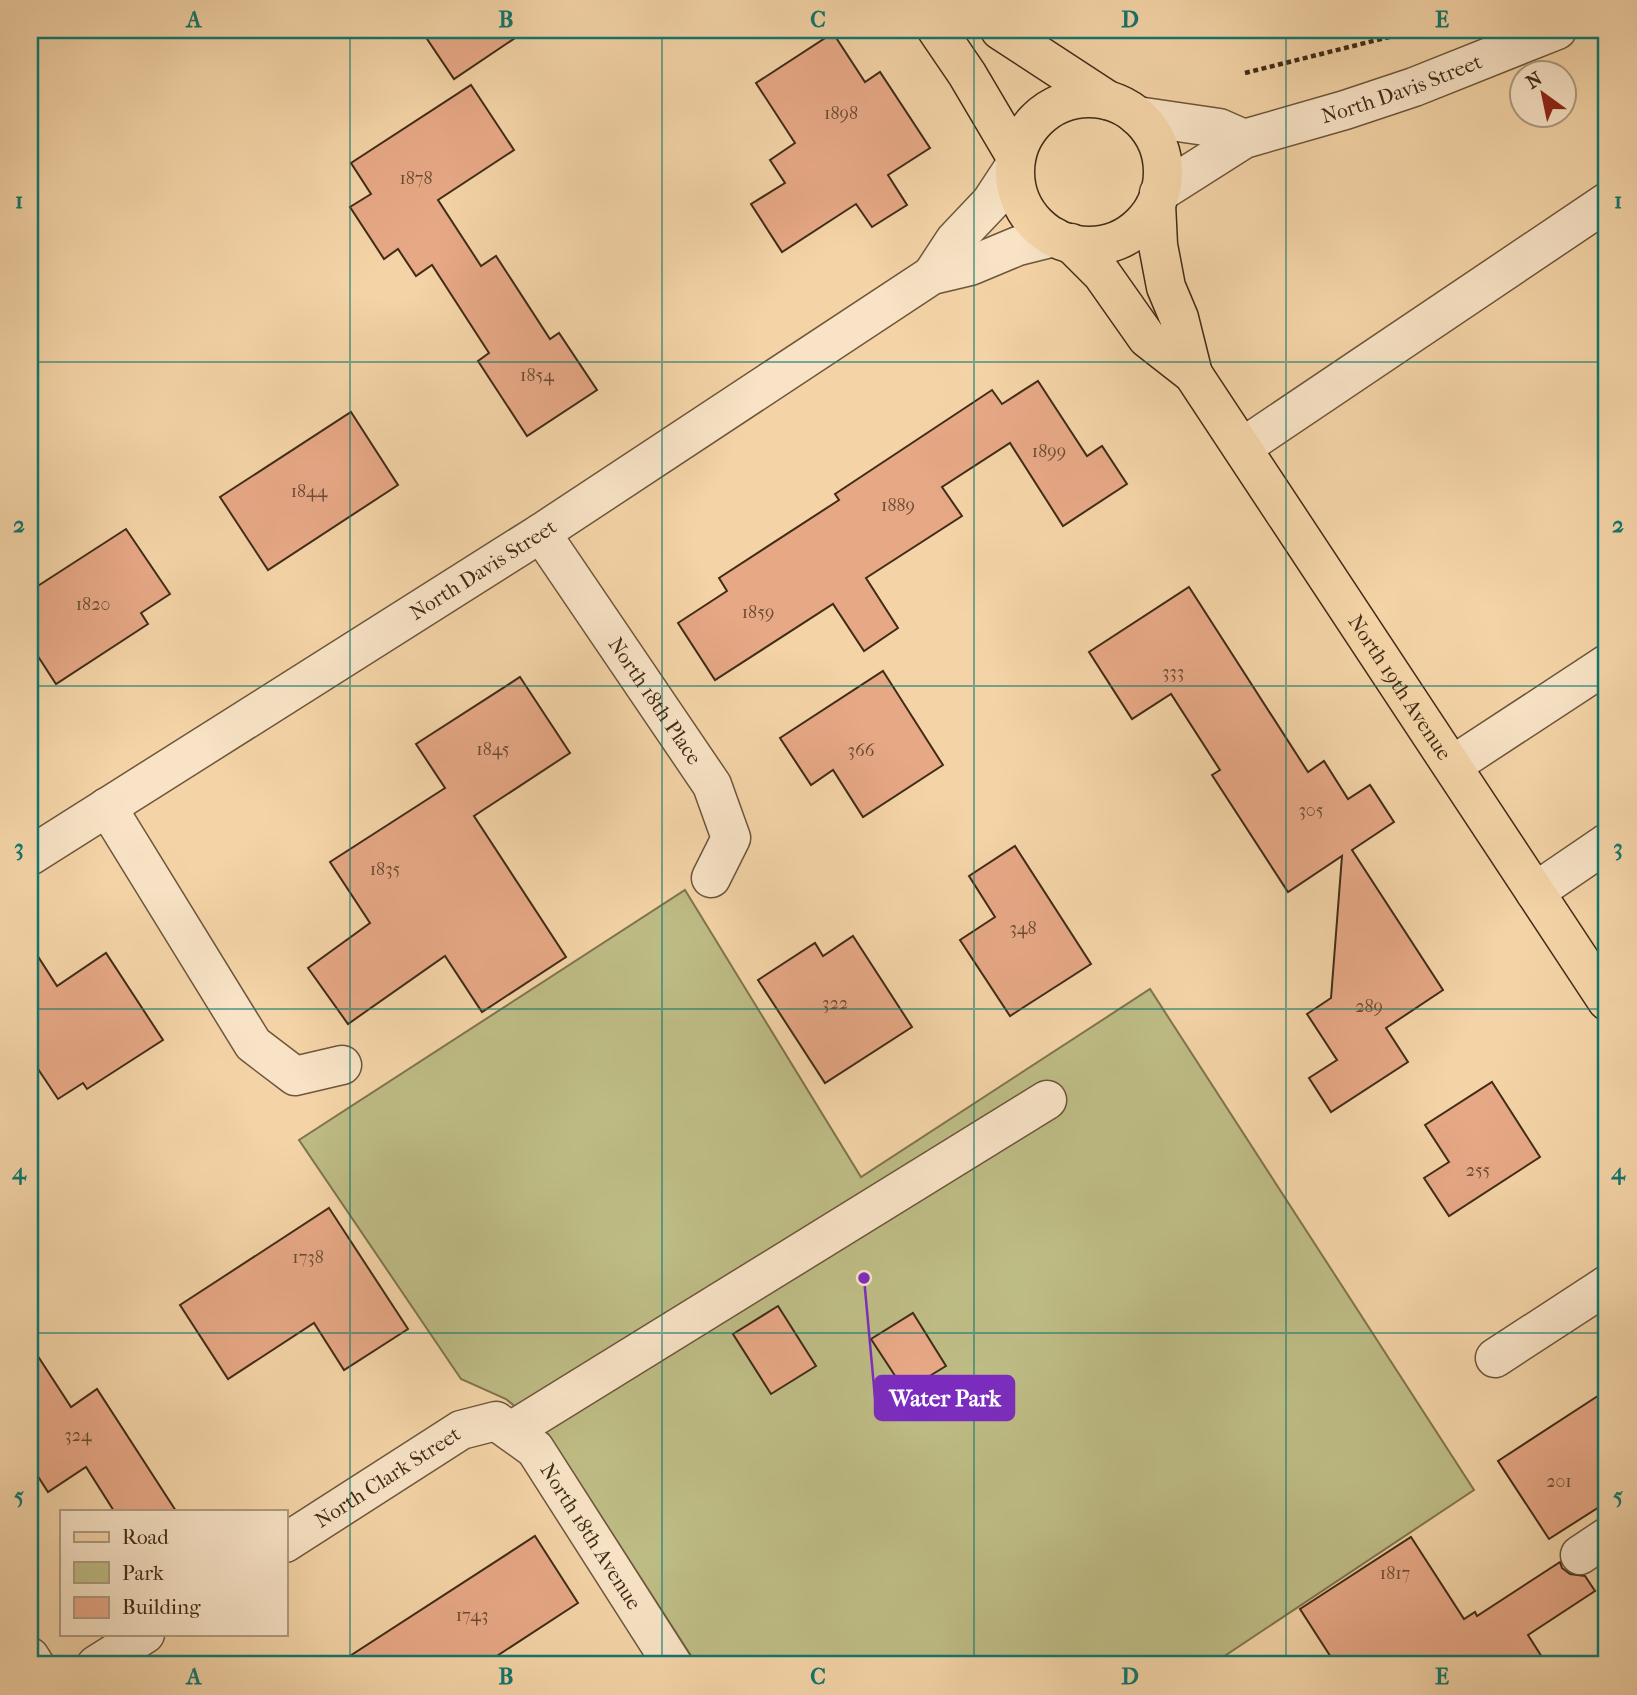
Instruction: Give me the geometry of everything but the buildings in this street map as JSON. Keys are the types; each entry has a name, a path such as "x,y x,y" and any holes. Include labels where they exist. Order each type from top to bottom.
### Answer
{"main road":[{"name":"North 19th Avenue","path":"937,30 967,74 1015,162 1016,188 1024,208 1036,225 1062,240 1102,274 1147,338 1193,374 1607,1001"},
{"name":"North 19th Avenue","path":"1000,30 1149,128 1162,159 1163,176 1158,199 1158,245 1166,287 1179,318 1193,374"},
{"path":"1015,162 1021,141 1030,127 1042,114 1056,105 1073,99 1122,108"},
{"path":"1062,240 1088,246 1120,239 1135,230 1158,199"}],"street":[{"name":"North Davis Street","path":"1158,199 1244,139 1402,91 1558,30"},
{"path":"1122,108 1219,128 1244,139"},
{"path":"932,275 955,240 991,202 1015,162"},
{"path":"1243,447 1607,202"},
{"path":"932,275 970,266 1018,246 1062,240"},
{"name":"North Davis Street","path":"30,856 541,533 932,275"},
{"name":"North 18th Place","path":"541,533 712,785 731,838 710,878"},
{"path":"1453,765 1607,664"},
{"path":"107,807 253,1044 295,1076 342,1065"},
{"path":"1535,892 1607,843"},
{"name":"North Clark Street","path":"287,1542 461,1430 504,1426 1047,1100"},
{"path":"1495,1358 1607,1285"},
{"name":"North 18th Avenue","path":"504,1426 535,1449 673,1665"},
{"path":"96,1665 142,1636"},
{"path":"30,1657 35,1665"}],"path":[{"path":"1245,73 1409,30"}],"green space":[{"path":"685,890 861,1177 1150,989 1474,1490 1211,1665 697,1665 548,1434 506,1399 461,1379 299,1140"}],"place":[{"name":"Water Park","path":"864,1278"}]}
